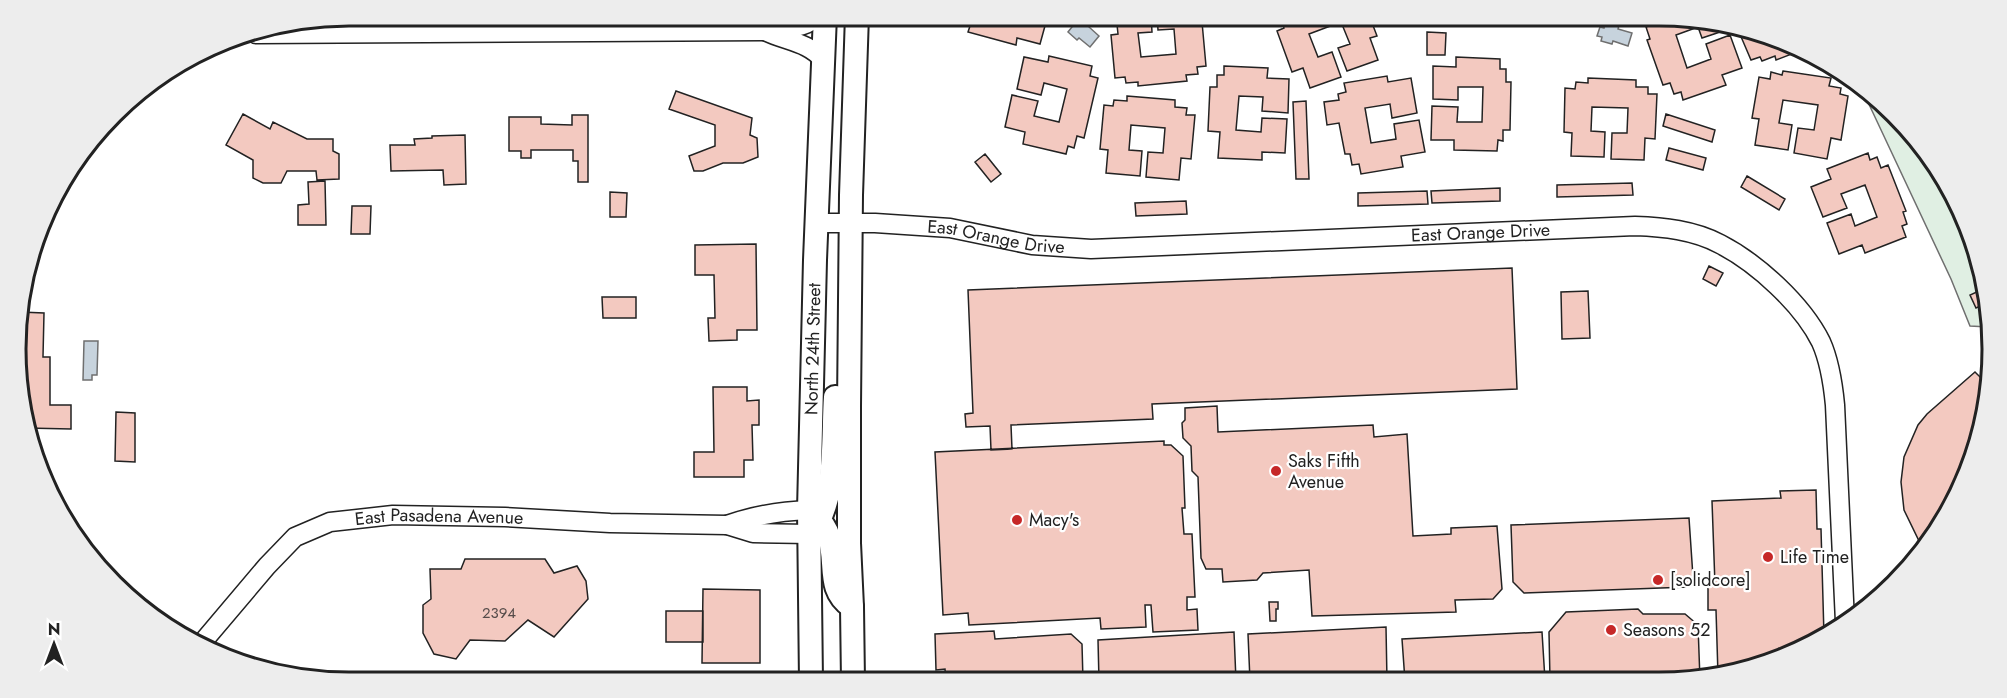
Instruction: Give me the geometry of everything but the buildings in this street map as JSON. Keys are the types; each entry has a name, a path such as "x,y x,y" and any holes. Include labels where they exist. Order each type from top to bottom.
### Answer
{"main road":[{"name":"North 24th Street","path":"811,672 817,223 825,26"},
{"name":"North 24th Street","path":"853,672 849,543 851,223 857,26"},
{"path":"851,223 841,253 831,475 827,501 813,522 827,530 833,545 836,587 844,601 852,607"}],"street":[{"path":"293,31 344,26"},
{"path":"480,26 765,31 793,26"},
{"path":"765,31 811,47 823,60"},
{"name":"East Orange Drive","path":"817,223 950,228 1032,245 1090,249 1635,226 1660,227 1719,243 1755,266 1794,302 1821,342 1831,372 1835,405 1845,613"},
{"name":"East Pasadena Avenue","path":"205,639 267,566 295,537 330,522 399,515 727,525 753,533 813,522"}],"green space":[{"path":"1869,104 1887,120 1915,152 1948,206 1970,265 1981,327 1970,326 1951,279"}],"shaded area":[{"path":"1070,26 1090,26 1099,36 1090,47 1068,32"},
{"path":"1605,26 1619,26 1618,29 1632,33 1628,46 1613,41 1612,44 1601,41 1602,37 1597,36 1600,27 1604,28"},
{"path":"84,341 98,341 97,375 92,375 92,380 83,380"}],"place":[{"name":"Saks Fifth Avenue","path":"1276,471"},
{"name":"Macy's","path":"1017,520"},
{"name":"Life Time","path":"1768,557"},
{"name":"[solidcore]","path":"1658,580"},
{"name":"Seasons 52","path":"1611,630"}]}
